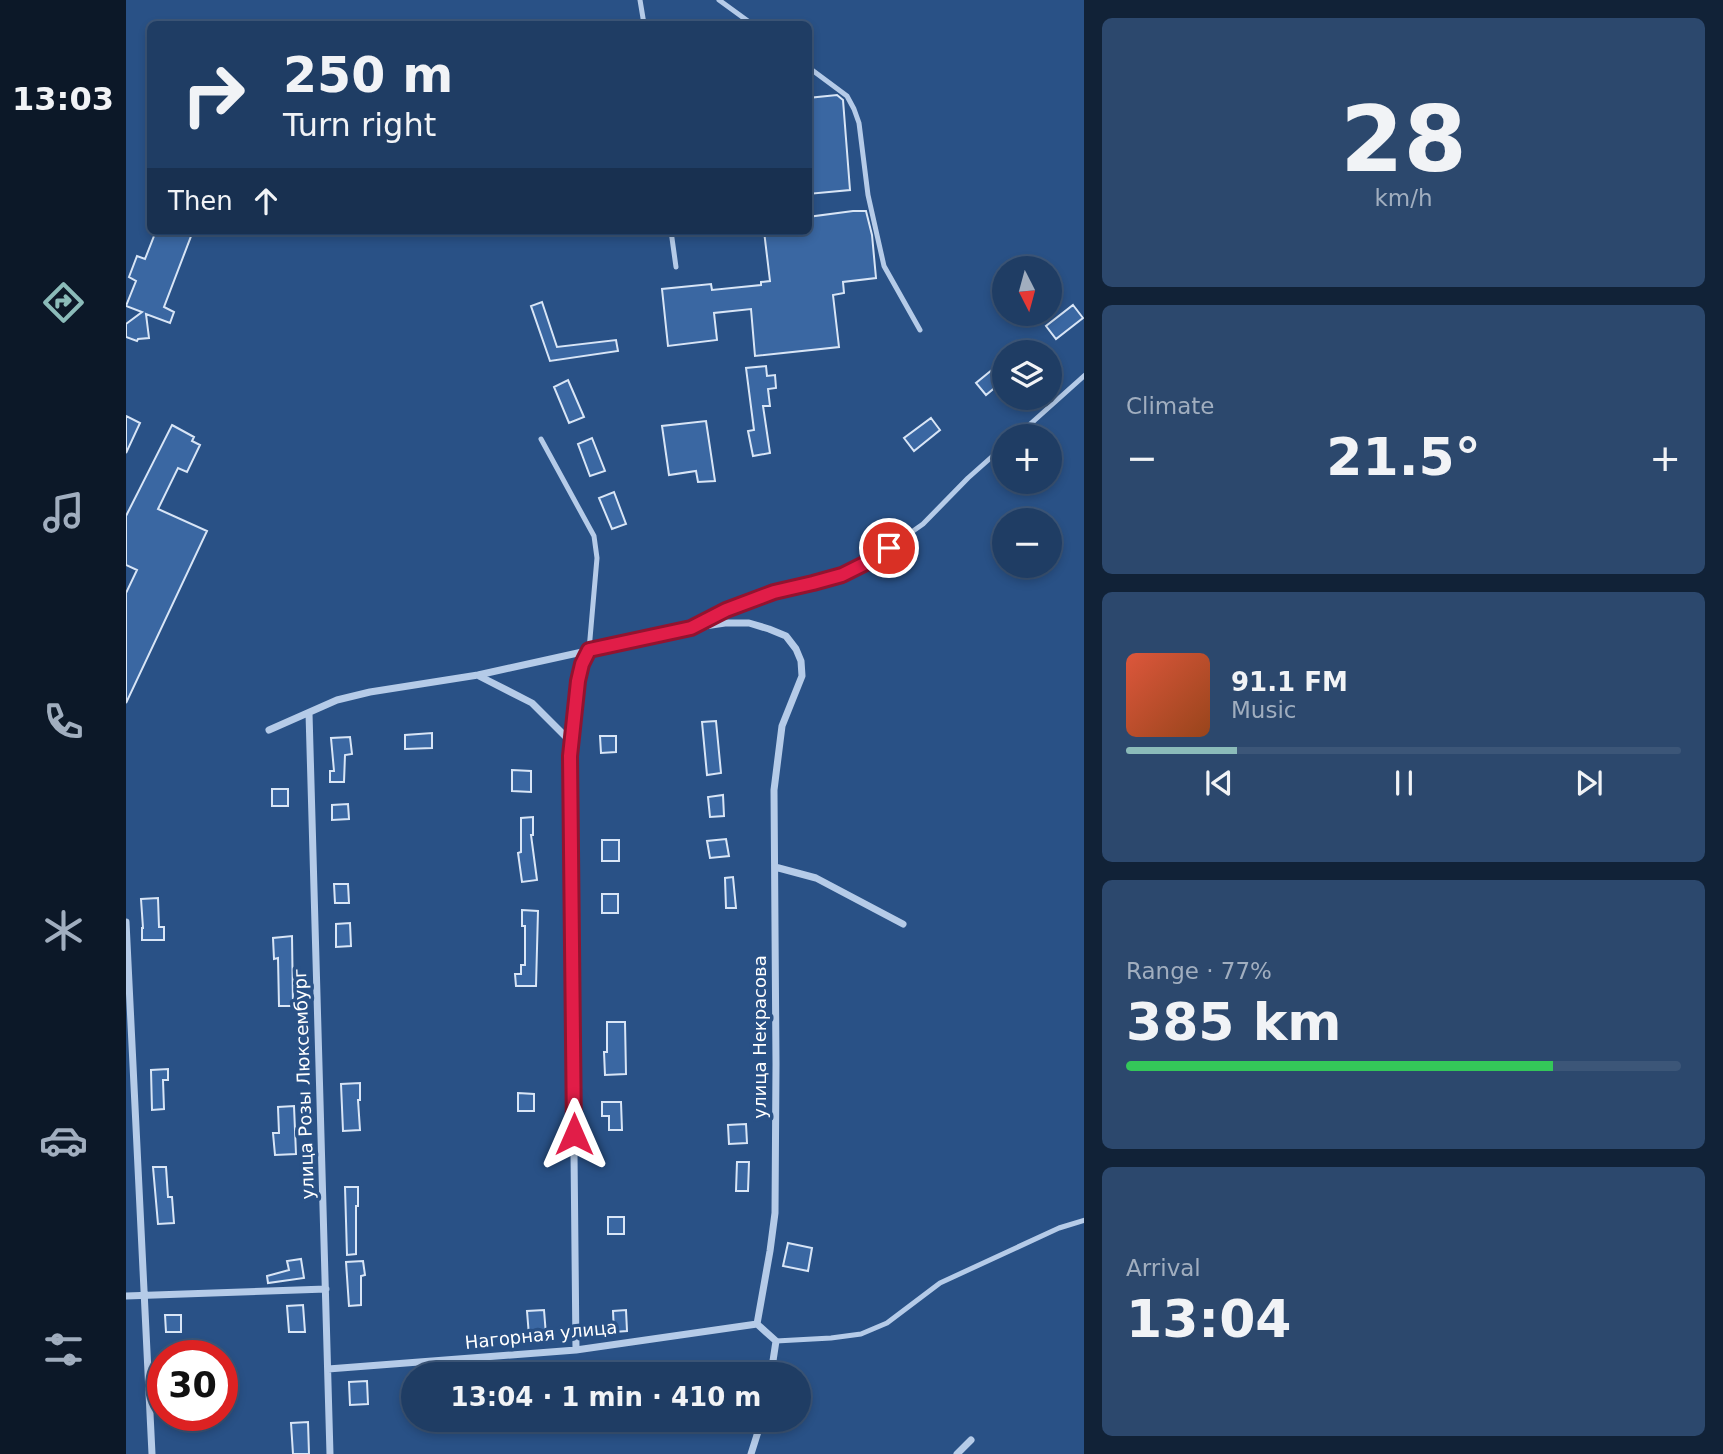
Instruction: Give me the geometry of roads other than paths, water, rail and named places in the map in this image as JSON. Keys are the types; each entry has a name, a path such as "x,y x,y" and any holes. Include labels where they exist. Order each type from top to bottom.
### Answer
{"street":[{"name":"улица Некрасова","path":"269,730 337,700 370,692 478,675 691,628 725,623 749,624 786,636 802,661 802,676 782,726 774,790 775,1213 757,1324"},
{"path":"576,1350 571,742 578,681 589,650"},
{"path":"478,675 532,703 571,742"},
{"name":"улица Розы Люксембург","path":"309,713 330,1454"},
{"path":"775,867 816,878 904,924"},
{"path":"126,922 152,1454"},
{"path":"126,1296 326,1289"},
{"path":"757,1324 776,1341 773,1362"},
{"name":"Нагорная улица","path":"328,1370 576,1350 757,1324"},
{"path":"751,1454 758,1432"},
{"path":"957,1454 971,1440"}],"lane":[{"path":"640,0 644,21"},
{"path":"719,0 748,21"},
{"path":"812,70 846,96 855,109 868,195 884,266 920,330"},
{"path":"672,235 676,267"},
{"path":"1030,424 1084,375"},
{"path":"541,439 594,536 597,558 589,650"},
{"path":"691,628 726,610 774,592 842,575 872,560 923,524 992,457"},
{"path":"776,1341 861,1334 887,1323 940,1283 1059,1228 1084,1220"}]}
